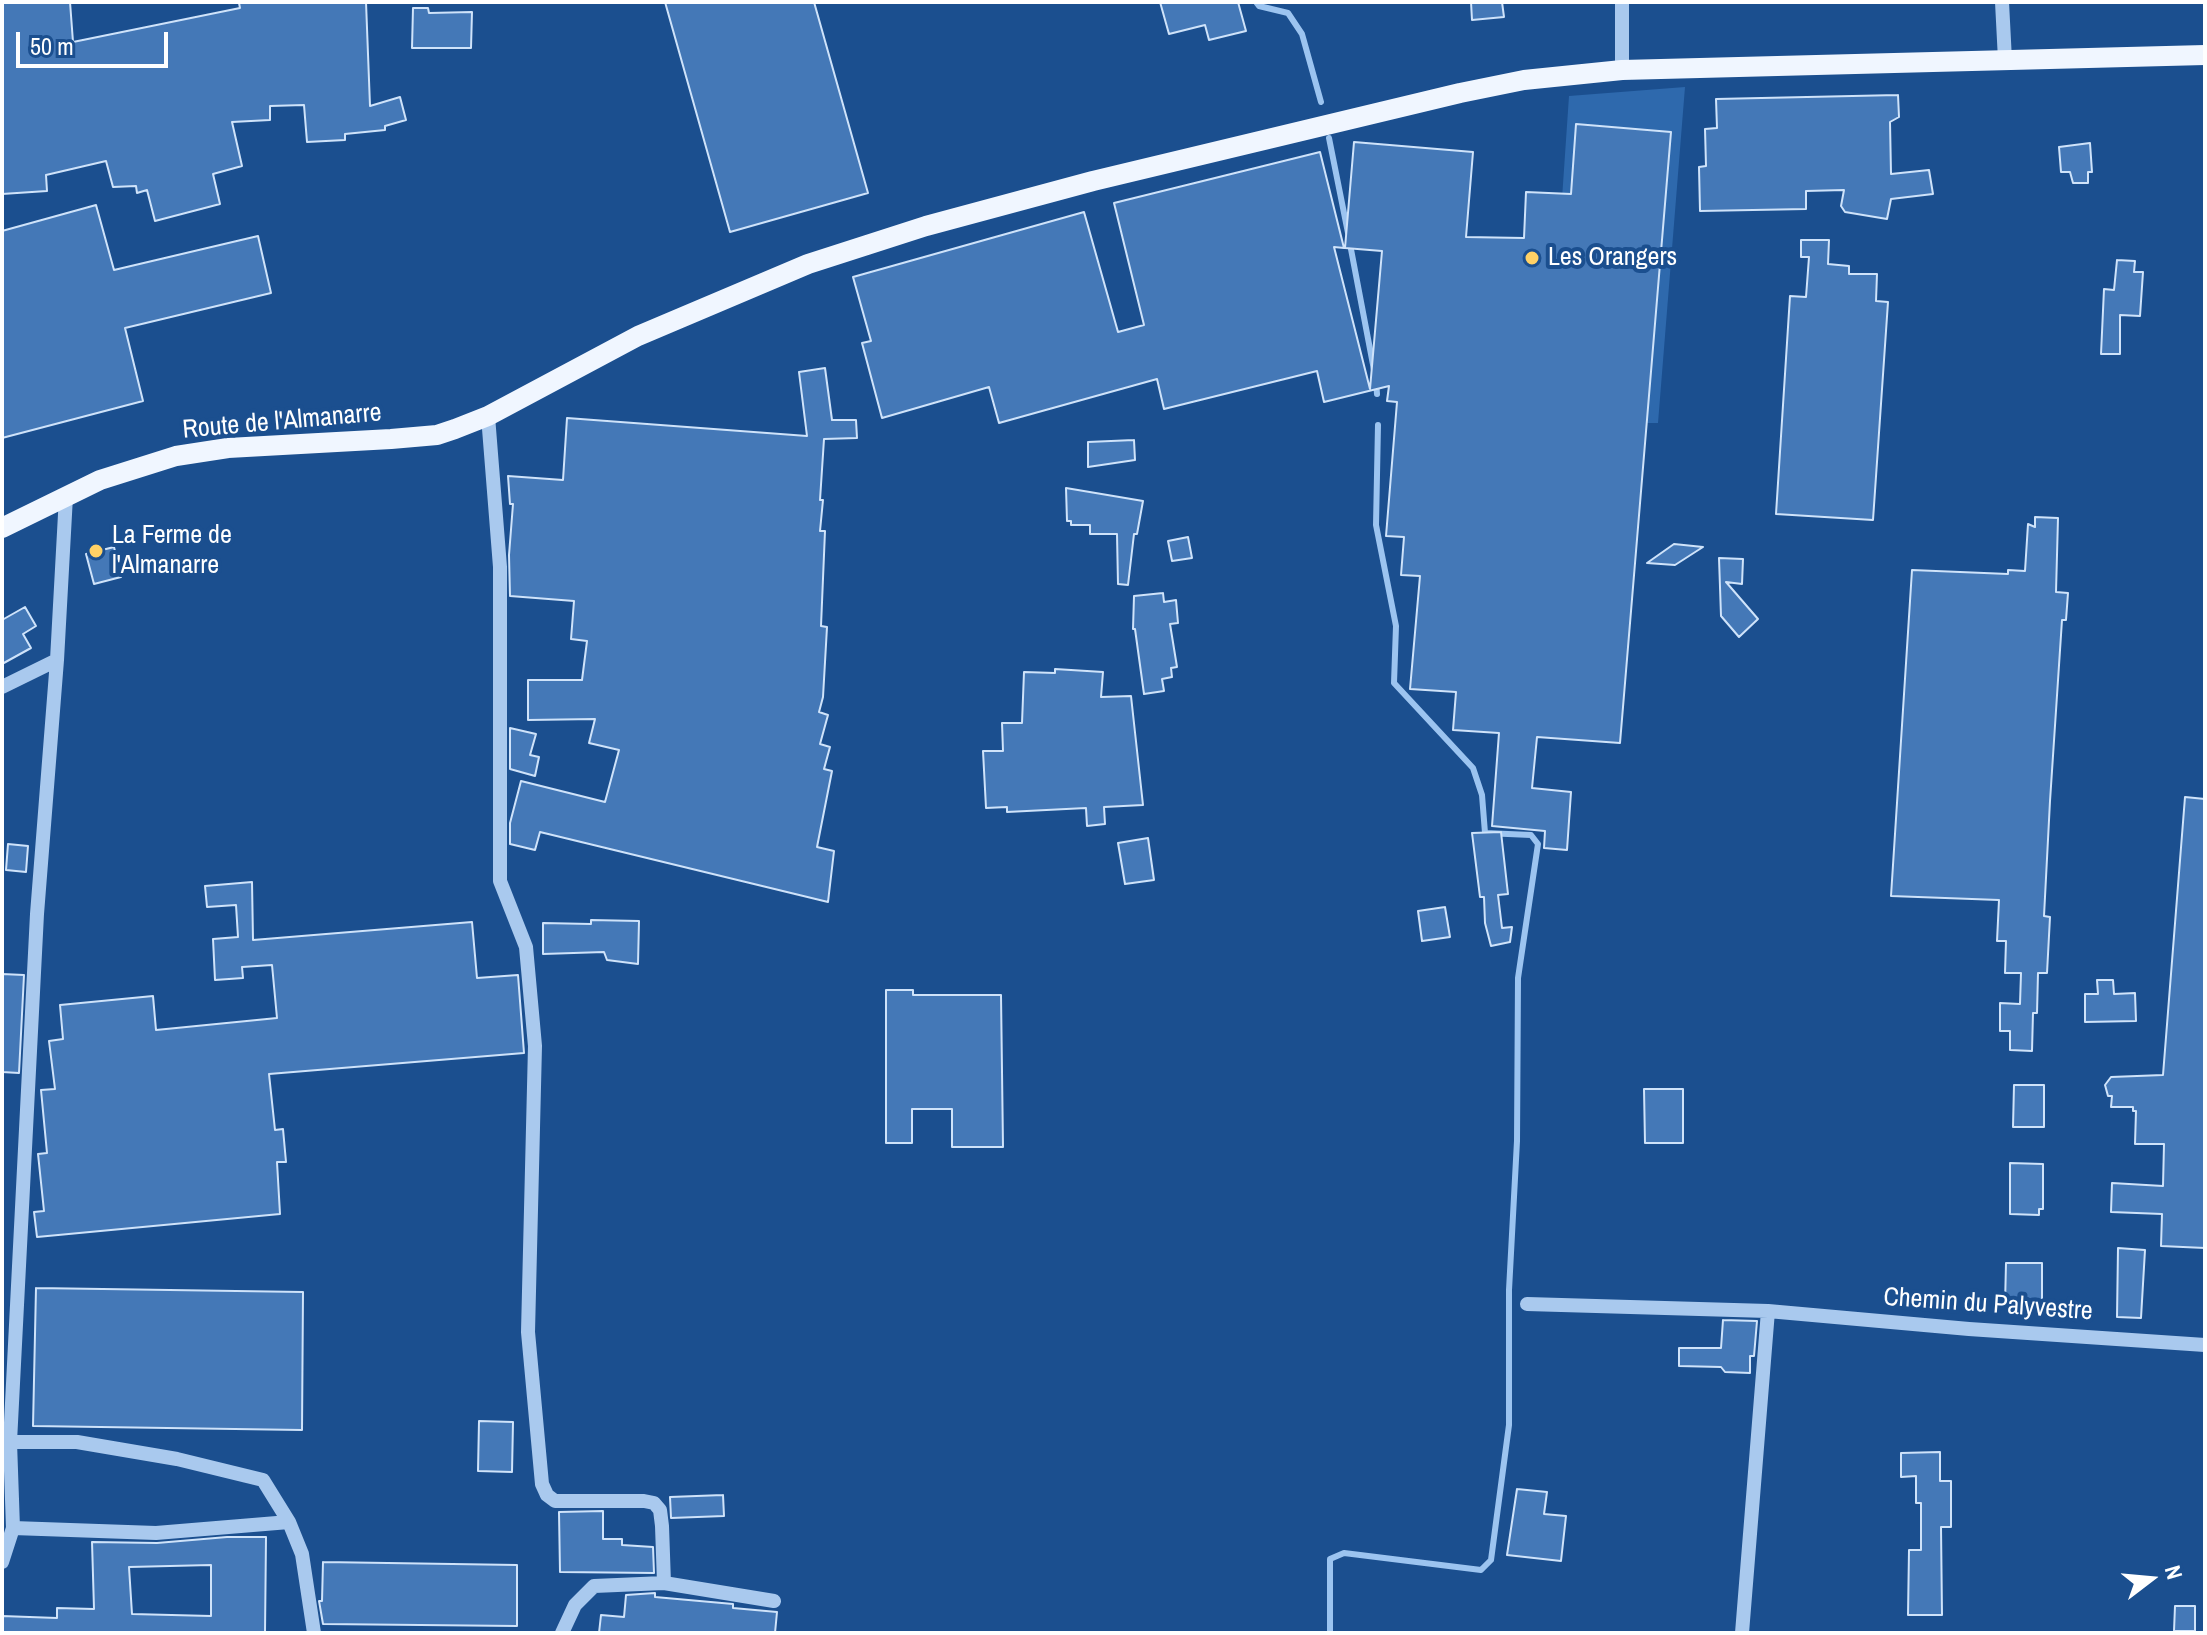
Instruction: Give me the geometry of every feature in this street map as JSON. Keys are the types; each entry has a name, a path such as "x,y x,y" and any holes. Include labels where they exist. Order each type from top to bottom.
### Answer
{"main road":[{"name":"Route de l'Almanarre","path":"2,528 66,496 136,467 202,451 437,435 488,416 603,354 691,312 808,264 926,226 1093,181 1460,93 1524,80 1622,70 2205,55"}],"street":[{"path":"1622,2 1622,70"},
{"path":"2002,2 2005,60"},
{"path":"488,416 500,567 500,881 526,947 535,1046 528,1332 542,1484 547,1495 555,1501 654,1503 660,1510 664,1583"},
{"path":"2,1562 13,1528 10,1442 37,914 66,496"},
{"path":"2,687 57,660"},
{"name":"Chemin du Palyvestre","path":"1527,1304 1768,1311 2205,1345"},
{"path":"1742,1633 1768,1311"},
{"path":"10,1442 77,1442 177,1459 263,1480 289,1522 302,1554 314,1633"},
{"path":"13,1528 156,1533 289,1522"},
{"path":"562,1633 575,1605 594,1586 664,1583 774,1601"}],"shaded area":[{"path":"1685,87 1658,423 1646,423 1671,132 1576,125 1569,228 1560,228 1569,96"}],"building":[{"path":"2,2 70,2 73,42 240,8 239,3 366,2 370,106 400,97 406,120 385,126 385,130 345,134 345,140 307,142 304,105 270,106 270,120 232,122 242,166 213,174 220,204 155,221 147,190 137,193 136,186 113,187 106,161 46,175 47,191 2,194"},
{"path":"665,2 814,2 868,193 730,232"},
{"path":"1160,2 1238,2 1246,31 1209,40 1205,25 1169,34"},
{"path":"1471,2 1502,2 1504,17 1472,20"},
{"path":"413,8 428,8 429,13 472,12 471,48 412,48"},
{"path":"1898,95 1899,117 1890,122 1891,174 1929,170 1933,194 1891,199 1887,219 1845,212 1841,206 1844,190 1806,191 1806,209 1700,211 1699,167 1706,166 1705,129 1717,128 1716,99"},
{"path":"1576,124 1671,132 1620,743 1537,737 1532,788 1571,792 1567,850 1544,848 1545,831 1492,826 1499,733 1453,730 1456,692 1410,689 1420,576 1401,575 1404,537 1386,536 1397,402 1387,401 1389,386 1324,402 1317,371 1164,409 1157,379 999,423 989,387 882,418 862,343 871,341 853,277 1084,212 1118,332 1144,325 1114,203 1320,152 1344,248 1334,247 1370,389 1382,251 1345,248 1354,142 1473,152 1466,237 1524,238 1526,192 1571,194"},
{"path":"2090,143 2092,172 2088,172 2088,183 2073,183 2070,172 2061,172 2059,147"},
{"path":"96,205 114,270 258,236 271,293 125,328 143,401 2,438 2,231"},
{"path":"1801,240 1829,240 1828,264 1849,266 1849,274 1877,274 1876,301 1888,302 1873,520 1776,514 1790,296 1806,297 1809,257 1801,257"},
{"path":"2117,260 2135,261 2134,272 2143,272 2140,316 2120,315 2120,354 2101,354 2104,289 2114,290"},
{"path":"825,368 832,420 856,420 857,438 824,439 820,500 823,500 820,531 825,531 821,626 827,627 823,697 819,712 828,715 820,744 830,747 824,769 832,771 817,847 834,851 828,902 540,832 535,850 510,844 510,823 521,781 605,802 619,750 589,743 595,719 528,720 528,680 582,680 587,641 571,639 574,601 510,596 513,504 510,504 508,476 563,480 567,418 807,436 799,372"},
{"path":"1134,440 1135,460 1088,467 1088,442"},
{"path":"1066,488 1143,501 1137,534 1134,534 1128,585 1118,584 1117,534 1090,534 1090,525 1071,525 1071,521 1067,521"},
{"path":"2035,517 2058,518 2056,592 2068,593 2066,620 2062,620 2050,801 2044,916 2050,917 2047,973 2038,973 2032,1051 2010,1050 2010,1031 2000,1031 2000,1003 2020,1004 2021,973 2005,973 2006,941 1997,941 1999,900 1891,896 1912,570 2008,574 2008,570 2025,571 2028,524 2035,527"},
{"path":"1188,537 1192,558 1172,561 1168,541"},
{"path":"1674,544 1703,547 1675,565 1647,563"},
{"path":"114,547 121,577 94,584 86,554"},
{"path":"1719,558 1743,559 1742,584 1726,582 1758,619 1739,637 1721,616"},
{"path":"1163,593 1164,602 1176,600 1178,623 1170,624 1177,667 1171,668 1172,677 1162,679 1164,691 1144,694 1133,629 1134,596"},
{"path":"25,607 36,626 23,634 31,648 2,664 2,620"},
{"path":"1055,669 1103,672 1101,697 1131,696 1143,805 1104,807 1105,824 1087,826 1086,808 1007,812 1007,807 986,808 983,751 1003,751 1002,723 1022,723 1024,672 1055,673"},
{"path":"510,728 536,734 530,755 539,757 535,776 510,769"},
{"path":"2185,797 2205,799 2205,1248 2161,1246 2162,1214 2111,1212 2112,1183 2163,1186 2164,1144 2135,1144 2136,1111 2133,1107 2111,1107 2112,1096 2108,1096 2105,1085 2111,1077 2163,1075"},
{"path":"1501,832 1508,894 1498,895 1502,928 1512,927 1510,942 1491,946 1485,923 1484,897 1480,897 1472,833"},
{"path":"1148,838 1154,880 1125,884 1118,843"},
{"path":"8,844 28,846 26,872 6,870"},
{"path":"252,882 253,940 472,922 477,978 518,975 524,1053 269,1074 275,1130 283,1129 286,1162 277,1162 280,1214 37,1237 34,1212 44,1211 38,1154 47,1153 41,1090 55,1089 49,1041 63,1039 60,1005 153,996 156,1030 277,1018 272,965 242,967 243,978 215,980 213,939 238,937 236,905 207,907 205,886"},
{"path":"1445,907 1450,937 1422,941 1418,911"},
{"path":"591,920 639,921 638,964 607,960 604,952 543,954 543,923 591,924"},
{"path":"2,974 24,975 19,1073 2,1072"},
{"path":"2097,980 2113,980 2114,994 2135,993 2136,1021 2085,1022 2085,994 2098,994"},
{"path":"886,990 913,990 913,995 1001,995 1003,1147 952,1147 952,1109 912,1109 912,1143 886,1143"},
{"path":"2014,1085 2044,1085 2044,1127 2013,1127"},
{"path":"1644,1089 1683,1089 1683,1143 1645,1143"},
{"path":"2010,1163 2043,1164 2043,1209 2039,1209 2039,1215 2010,1214"},
{"path":"2118,1248 2145,1250 2141,1318 2117,1317"},
{"path":"2006,1263 2042,1263 2042,1305 2005,1305"},
{"path":"36,1288 303,1292 302,1430 33,1426"},
{"path":"1723,1320 1757,1321 1750,1373 1725,1372 1721,1367 1679,1366 1679,1348 1721,1348"},
{"path":"479,1421 513,1422 512,1472 478,1471"},
{"path":"1940,1452 1940,1481 1951,1481 1951,1527 1941,1527 1942,1615 1908,1615 1909,1550 1921,1550 1921,1503 1916,1503 1916,1476 1901,1477 1901,1453"},
{"path":"1517,1489 1547,1492 1544,1514 1566,1516 1561,1561 1507,1555"},
{"path":"723,1495 724,1516 671,1518 670,1497"},
{"path":"603,1511 603,1539 622,1539 622,1545 653,1547 654,1573 560,1572 559,1512"},
{"path":"266,1537 265,1633 2,1633 2,1616 57,1618 57,1608 94,1609 92,1542 157,1543","holes":["211,1565 211,1616 132,1614 129,1567"]},
{"path":"323,1562 517,1565 517,1626 323,1624 319,1601 322,1601"},
{"path":"655,1593 655,1597 733,1604 733,1608 777,1612 775,1633 599,1633 601,1615 624,1617 626,1595"},
{"path":"2175,1606 2195,1606 2195,1631 2174,1631"}],"waterway":[{"path":"1256,2 1259,6 1288,13 1302,34 1321,102"},
{"path":"1329,138 1348,233"},
{"path":"1350,244 1374,370"},
{"path":"1376,381 1377,394"},
{"path":"1330,1633 1330,1559 1344,1553 1481,1570 1491,1560 1509,1425 1509,1290 1517,1141 1518,978 1538,844 1531,835 1485,833 1482,795 1473,768 1394,683 1396,626 1376,525 1378,425"}],"place":[{"name":"Les Orangers","path":"1532,258"},
{"name":"La Ferme de l'Almanarre","path":"96,551"}]}
